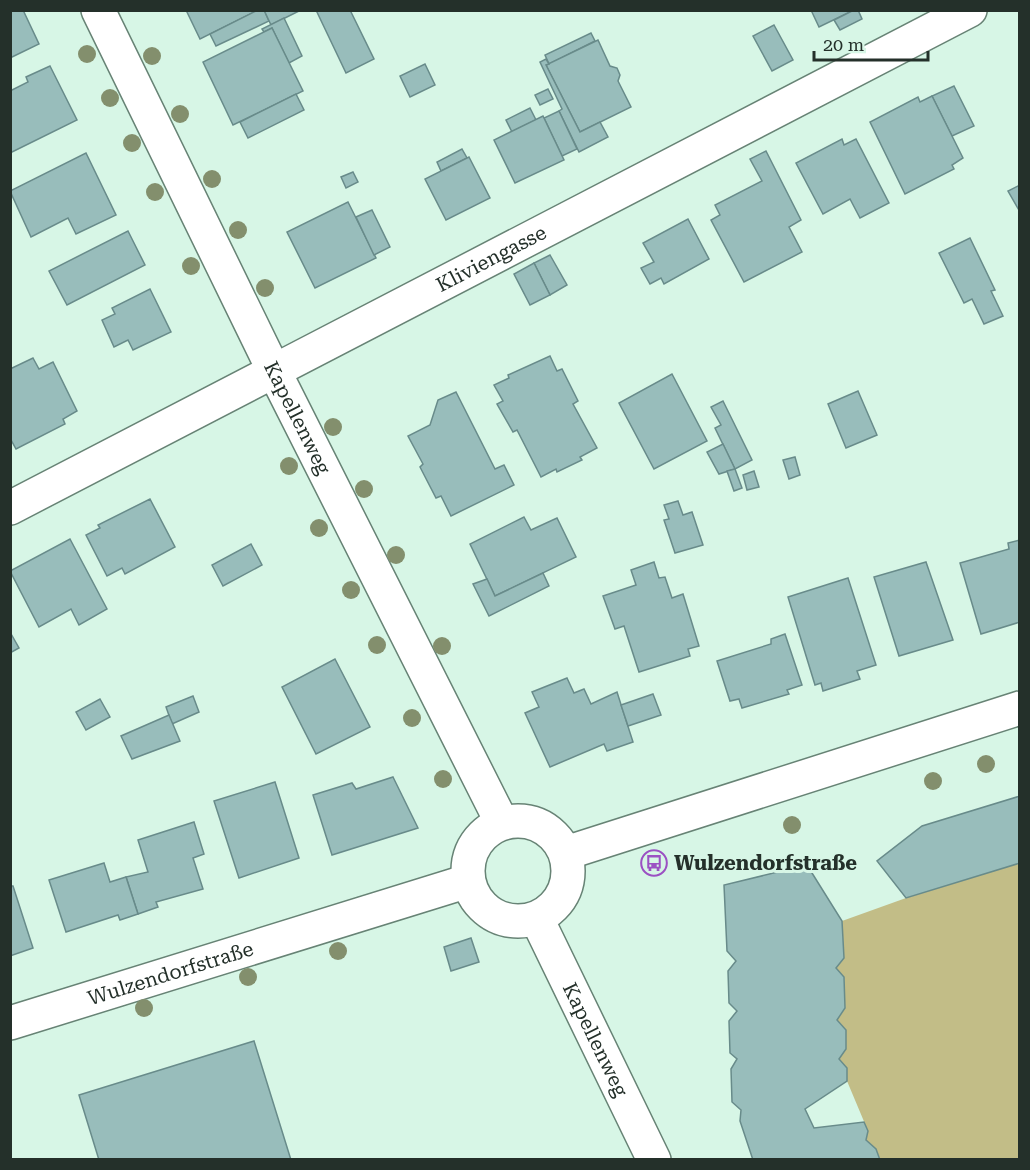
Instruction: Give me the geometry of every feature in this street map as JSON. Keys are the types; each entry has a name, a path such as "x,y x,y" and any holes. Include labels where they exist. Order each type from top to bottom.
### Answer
{"street":[{"name":"Kapellenweg","path":"98,10 274,371 502,823"},
{"name":"Kliviengasse","path":"10,508 970,10"},
{"path":"566,853 1020,708"},
{"path":"526,821 550,831 566,853 569,879 557,906 537,919 503,921 479,905 468,881 468,863 481,837 502,823 526,821"},
{"name":"Wulzendorfstraße","path":"10,1023 468,881"},
{"name":"Kapellenweg","path":"537,919 654,1160"}],"shaded area":[{"path":"1019,863 1019,1159 880,1159 876,1149 866,1140 868,1131 847,1081 847,1068 839,1059 846,1049 846,1030 837,1020 845,1008 844,977 836,968 844,958 842,921 906,898"}],"building":[{"path":"10,10 23,10 39,44 10,58"},
{"path":"186,10 258,10 200,39"},
{"path":"258,10 264,10 269,21 216,46 210,34"},
{"path":"264,10 299,10 299,11 271,25"},
{"path":"316,10 350,10 374,59 346,73"},
{"path":"811,10 854,10 819,27"},
{"path":"858,10 862,19 840,30 834,20"},
{"path":"284,18 302,56 289,63 272,28 264,32 262,29"},
{"path":"774,25 793,60 772,71 753,36"},
{"path":"272,28 303,91 233,125 203,62"},
{"path":"591,33 595,41 549,64 545,55"},
{"path":"598,40 610,66 617,68 620,75 618,81 631,107 580,132 546,65"},
{"path":"546,59 549,64 546,65 580,132 600,122 608,137 579,152 559,111 562,109 540,62"},
{"path":"425,64 435,85 410,97 400,76"},
{"path":"50,66 77,120 10,153 10,91 28,82 26,77"},
{"path":"954,86 974,126 952,136 932,96"},
{"path":"548,89 553,99 540,105 535,95"},
{"path":"296,94 304,110 248,138 240,122"},
{"path":"932,96 963,158 952,165 954,169 905,194 870,122 918,97 920,102"},
{"path":"530,108 536,120 512,132 506,120"},
{"path":"559,111 577,149 562,156 544,118"},
{"path":"543,116 564,160 515,183 494,140"},
{"path":"842,139 844,145 856,139 889,203 860,218 850,199 823,214 796,163"},
{"path":"462,149 467,158 441,171 437,162"},
{"path":"766,151 801,220 789,227 802,252 744,282 711,220 720,215 715,205 762,181 750,159"},
{"path":"86,153 116,215 76,234 68,218 31,237 10,191"},
{"path":"469,157 490,198 446,220 425,179"},
{"path":"353,172 358,182 346,188 341,177"},
{"path":"1020,185 1020,212 1008,191"},
{"path":"348,202 376,258 315,288 287,232"},
{"path":"372,210 390,247 374,255 356,217"},
{"path":"688,219 709,259 664,284 661,278 650,284 641,268 654,262 643,243"},
{"path":"128,231 145,265 67,305 49,271"},
{"path":"970,238 995,290 991,291 1003,316 984,324 972,299 964,303 939,253"},
{"path":"550,255 567,285 550,295 534,263"},
{"path":"534,263 550,295 530,305 514,274"},
{"path":"150,289 171,332 133,350 128,340 114,347 102,320 115,314 112,308"},
{"path":"550,356 557,371 562,369 578,401 573,404 597,448 580,457 582,460 541,477 517,430 513,432 497,404 503,401 494,385 509,378 508,375"},
{"path":"33,358 39,369 53,362 77,411 63,419 65,424 16,449 10,438 10,369"},
{"path":"672,374 707,441 654,469 619,403"},
{"path":"858,391 877,435 846,448 828,404"},
{"path":"456,392 495,469 504,465 514,485 451,516 441,496 436,498 420,467 423,464 408,436 430,425 438,400"},
{"path":"723,401 752,460 735,469 715,428 721,425 711,407"},
{"path":"723,444 735,469 719,474 707,452"},
{"path":"795,457 800,475 789,479 783,460"},
{"path":"735,469 742,488 734,491 727,471"},
{"path":"754,471 759,487 747,490 743,475"},
{"path":"150,499 175,547 125,574 122,568 107,576 86,535 100,528 98,525"},
{"path":"678,501 683,515 692,512 703,545 675,553 664,520 669,519 664,505"},
{"path":"524,517 531,530 557,518 576,557 495,596 470,544"},
{"path":"70,539 107,609 79,625 71,609 39,627 10,571"},
{"path":"1020,540 1020,622 981,634 960,563 1009,549 1008,543"},
{"path":"251,544 262,565 223,586 212,565"},
{"path":"654,562 659,578 665,577 672,598 683,594 699,646 688,649 690,656 639,672 624,626 615,629 603,596 636,585 631,570"},
{"path":"926,562 953,640 899,656 874,577"},
{"path":"543,573 549,586 489,616 473,584 487,579 495,596"},
{"path":"848,578 876,665 857,671 860,679 823,691 821,683 815,685 788,597"},
{"path":"10,632 19,648 10,653"},
{"path":"785,634 802,685 787,690 789,694 742,708 739,699 730,701 717,661 771,644 771,639"},
{"path":"335,659 370,727 316,754 282,687"},
{"path":"567,678 574,693 584,689 591,704 617,692 633,742 607,751 604,744 550,767 525,713 539,707 532,692"},
{"path":"653,694 661,715 628,726 621,705"},
{"path":"193,696 199,712 172,724 166,707"},
{"path":"100,699 110,717 86,730 76,712"},
{"path":"169,715 180,741 132,759 121,736"},
{"path":"393,777 418,828 332,855 313,795 352,783 356,789"},
{"path":"275,782 299,858 239,878 214,801"},
{"path":"1020,796 1020,863 906,898 877,861 922,826"},
{"path":"194,822 204,854 193,858 203,889 156,902 158,907 138,914 126,877 148,872 138,840"},
{"path":"104,863 110,882 126,877 138,914 120,920 118,915 66,932 49,880"},
{"path":"807,865 842,921 844,958 836,968 844,977 845,1008 837,1020 846,1030 846,1049 839,1059 847,1068 847,1081 805,1109 814,1128 864,1122 868,1131 866,1140 876,1149 880,1160 753,1160 740,1121 741,1110 732,1102 731,1069 737,1059 730,1053 729,1021 737,1011 729,1003 728,971 736,961 727,951 724,885"},
{"path":"10,886 13,886 33,948 10,956"},
{"path":"471,938 479,962 451,971 444,947"},
{"path":"254,1041 291,1160 99,1160 79,1095"}],"place":[{"name":"Wulzendorfstraße","path":"654,863"}]}
